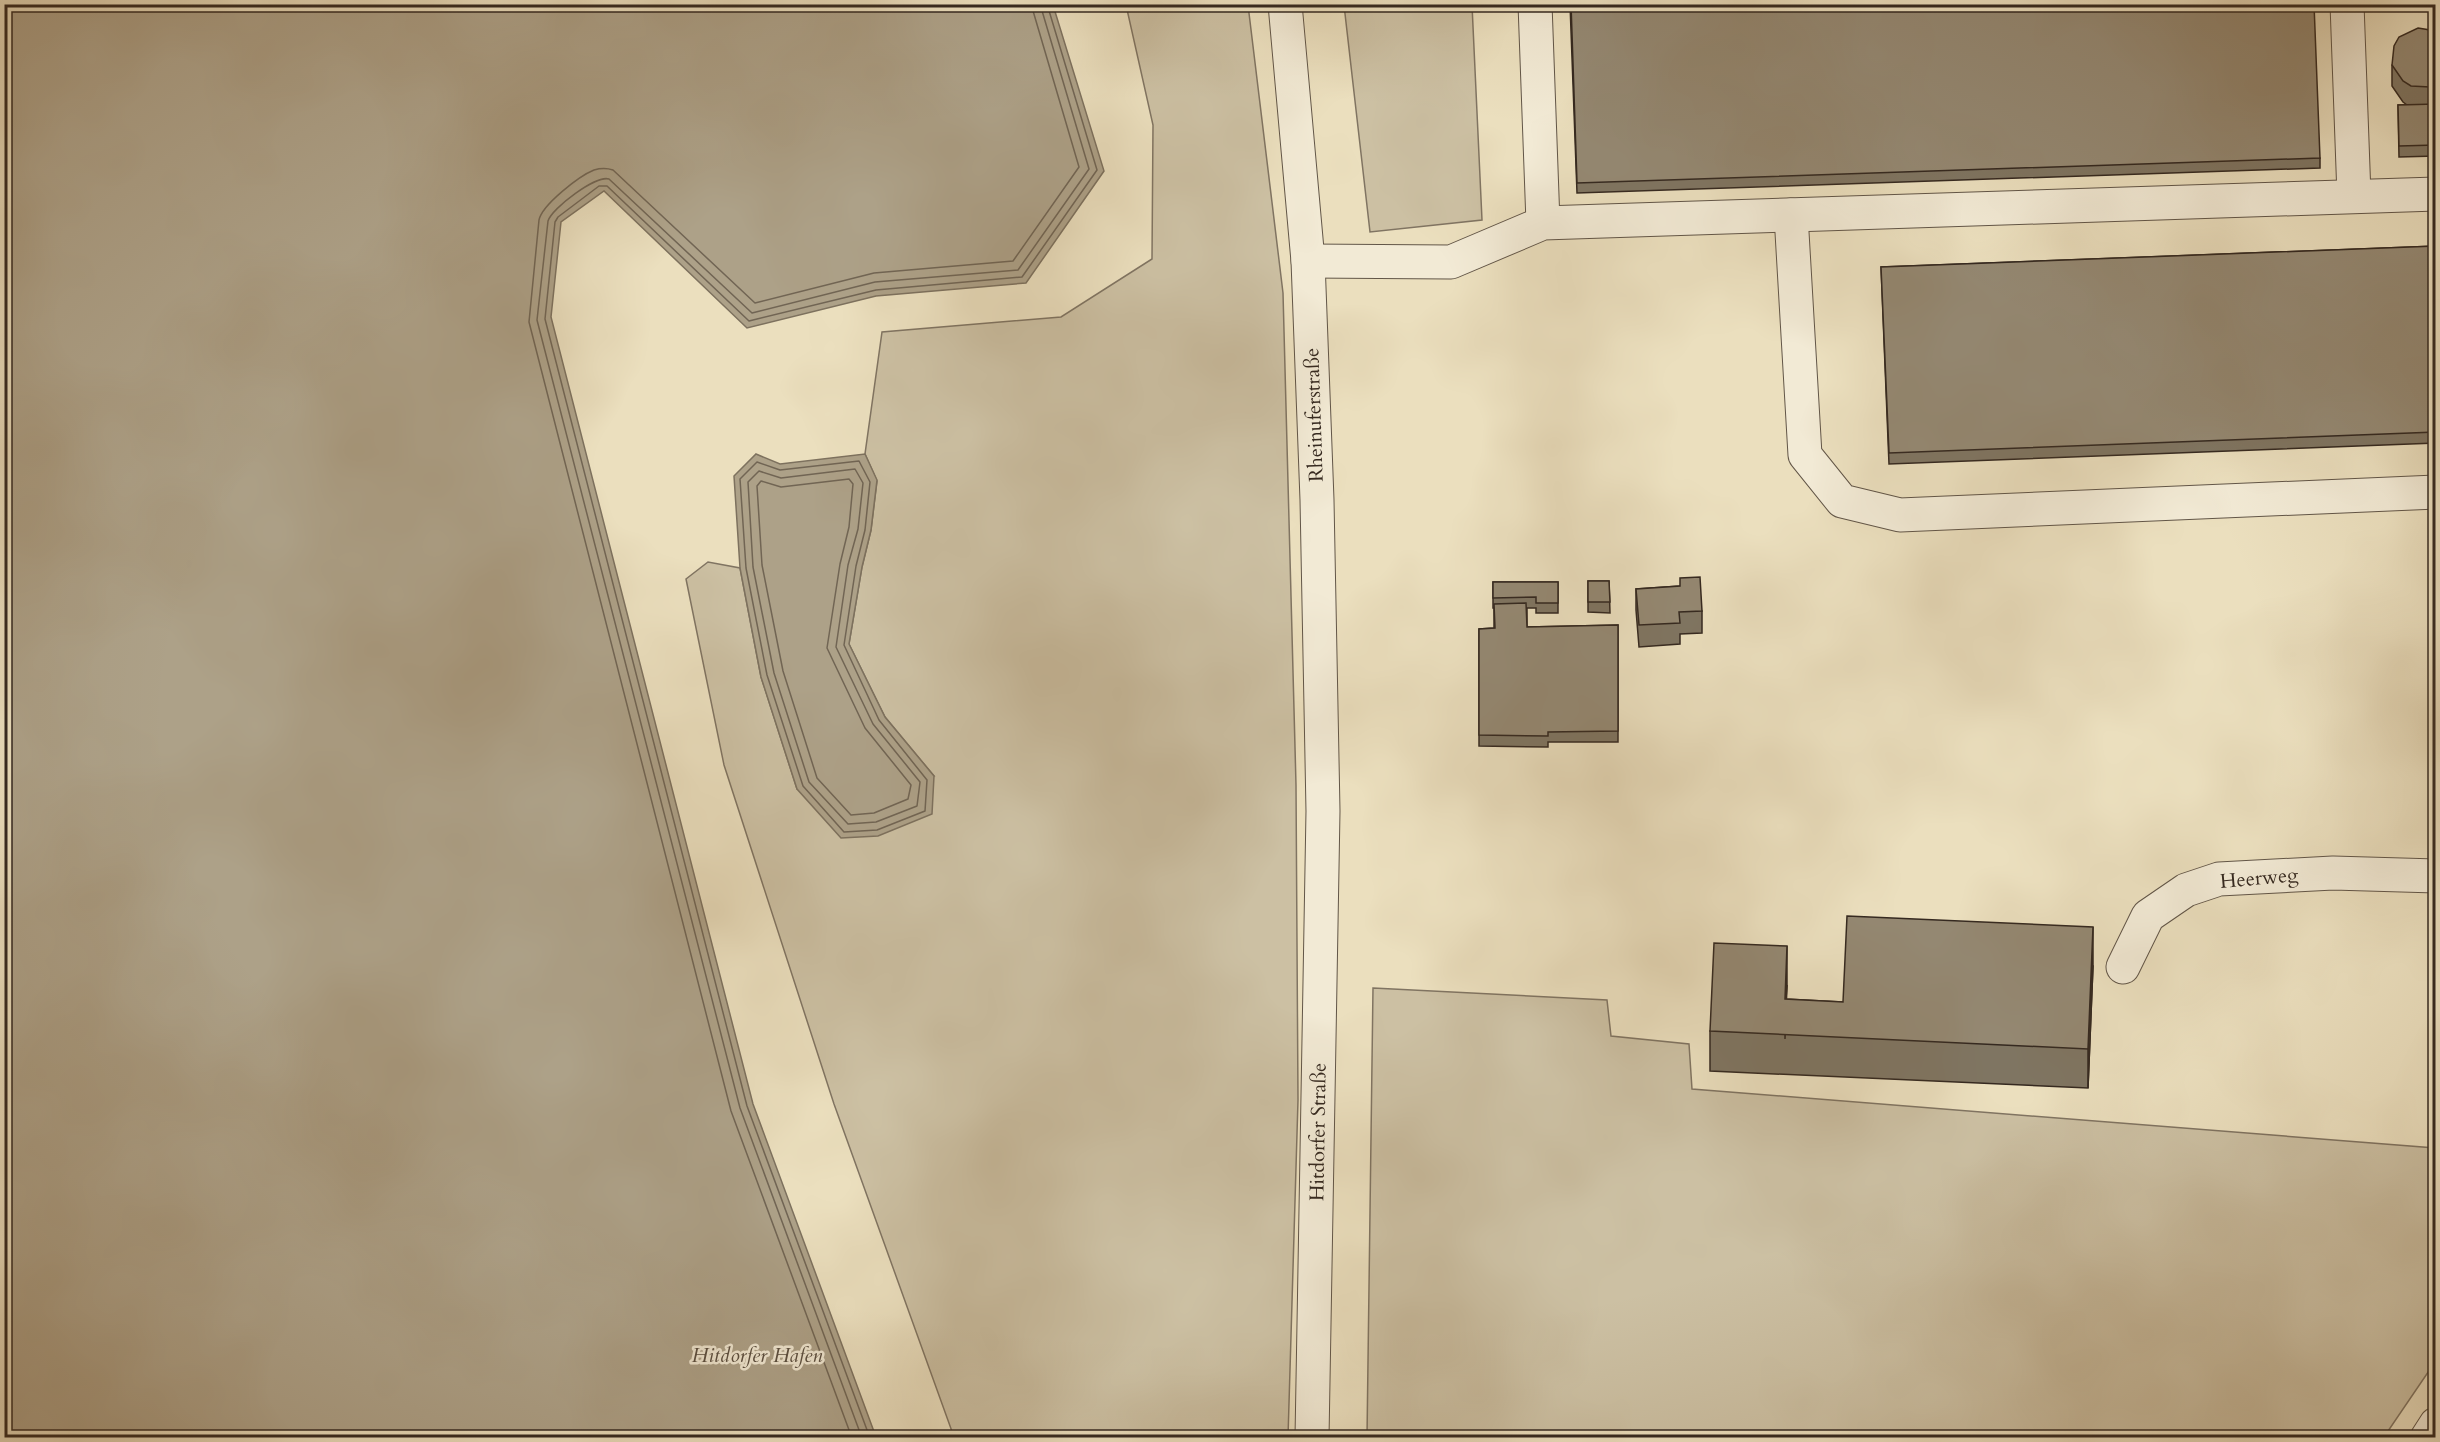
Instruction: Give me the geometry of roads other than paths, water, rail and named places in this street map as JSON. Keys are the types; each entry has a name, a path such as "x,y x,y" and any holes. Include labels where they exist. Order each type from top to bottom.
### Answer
{"street":[{"name":"Rheinuferstraße","path":"1286,4 1308,261 1317,500 1322,827"},
{"path":"1536,4 1543,222"},
{"path":"2347,4 2355,196"},
{"path":"1308,261 1451,262 1543,222 2436,194"},
{"path":"1791,215 1805,455 1842,501 1900,515 2436,492"},
{"name":"Hitdorfer Straße","path":"1312,1437 1322,827"},
{"name":"Heerweg","path":"2123,967 2148,916 2186,890 2219,879 2332,873 2436,876"},
{"path":"2427,1437 2436,1424"}],"water":[{"name":"Hitdorfer Hafen","path":"5,4 1053,5 1104,171 1026,283 876,296 747,328 604,191 561,222 551,317 753,1104 876,1437 5,1437"},
{"path":"756,454 780,464 865,454 877,480 871,530 862,567 849,644 885,717 934,776 932,814 878,836 841,838 797,789 761,677 740,568 734,476"}]}
